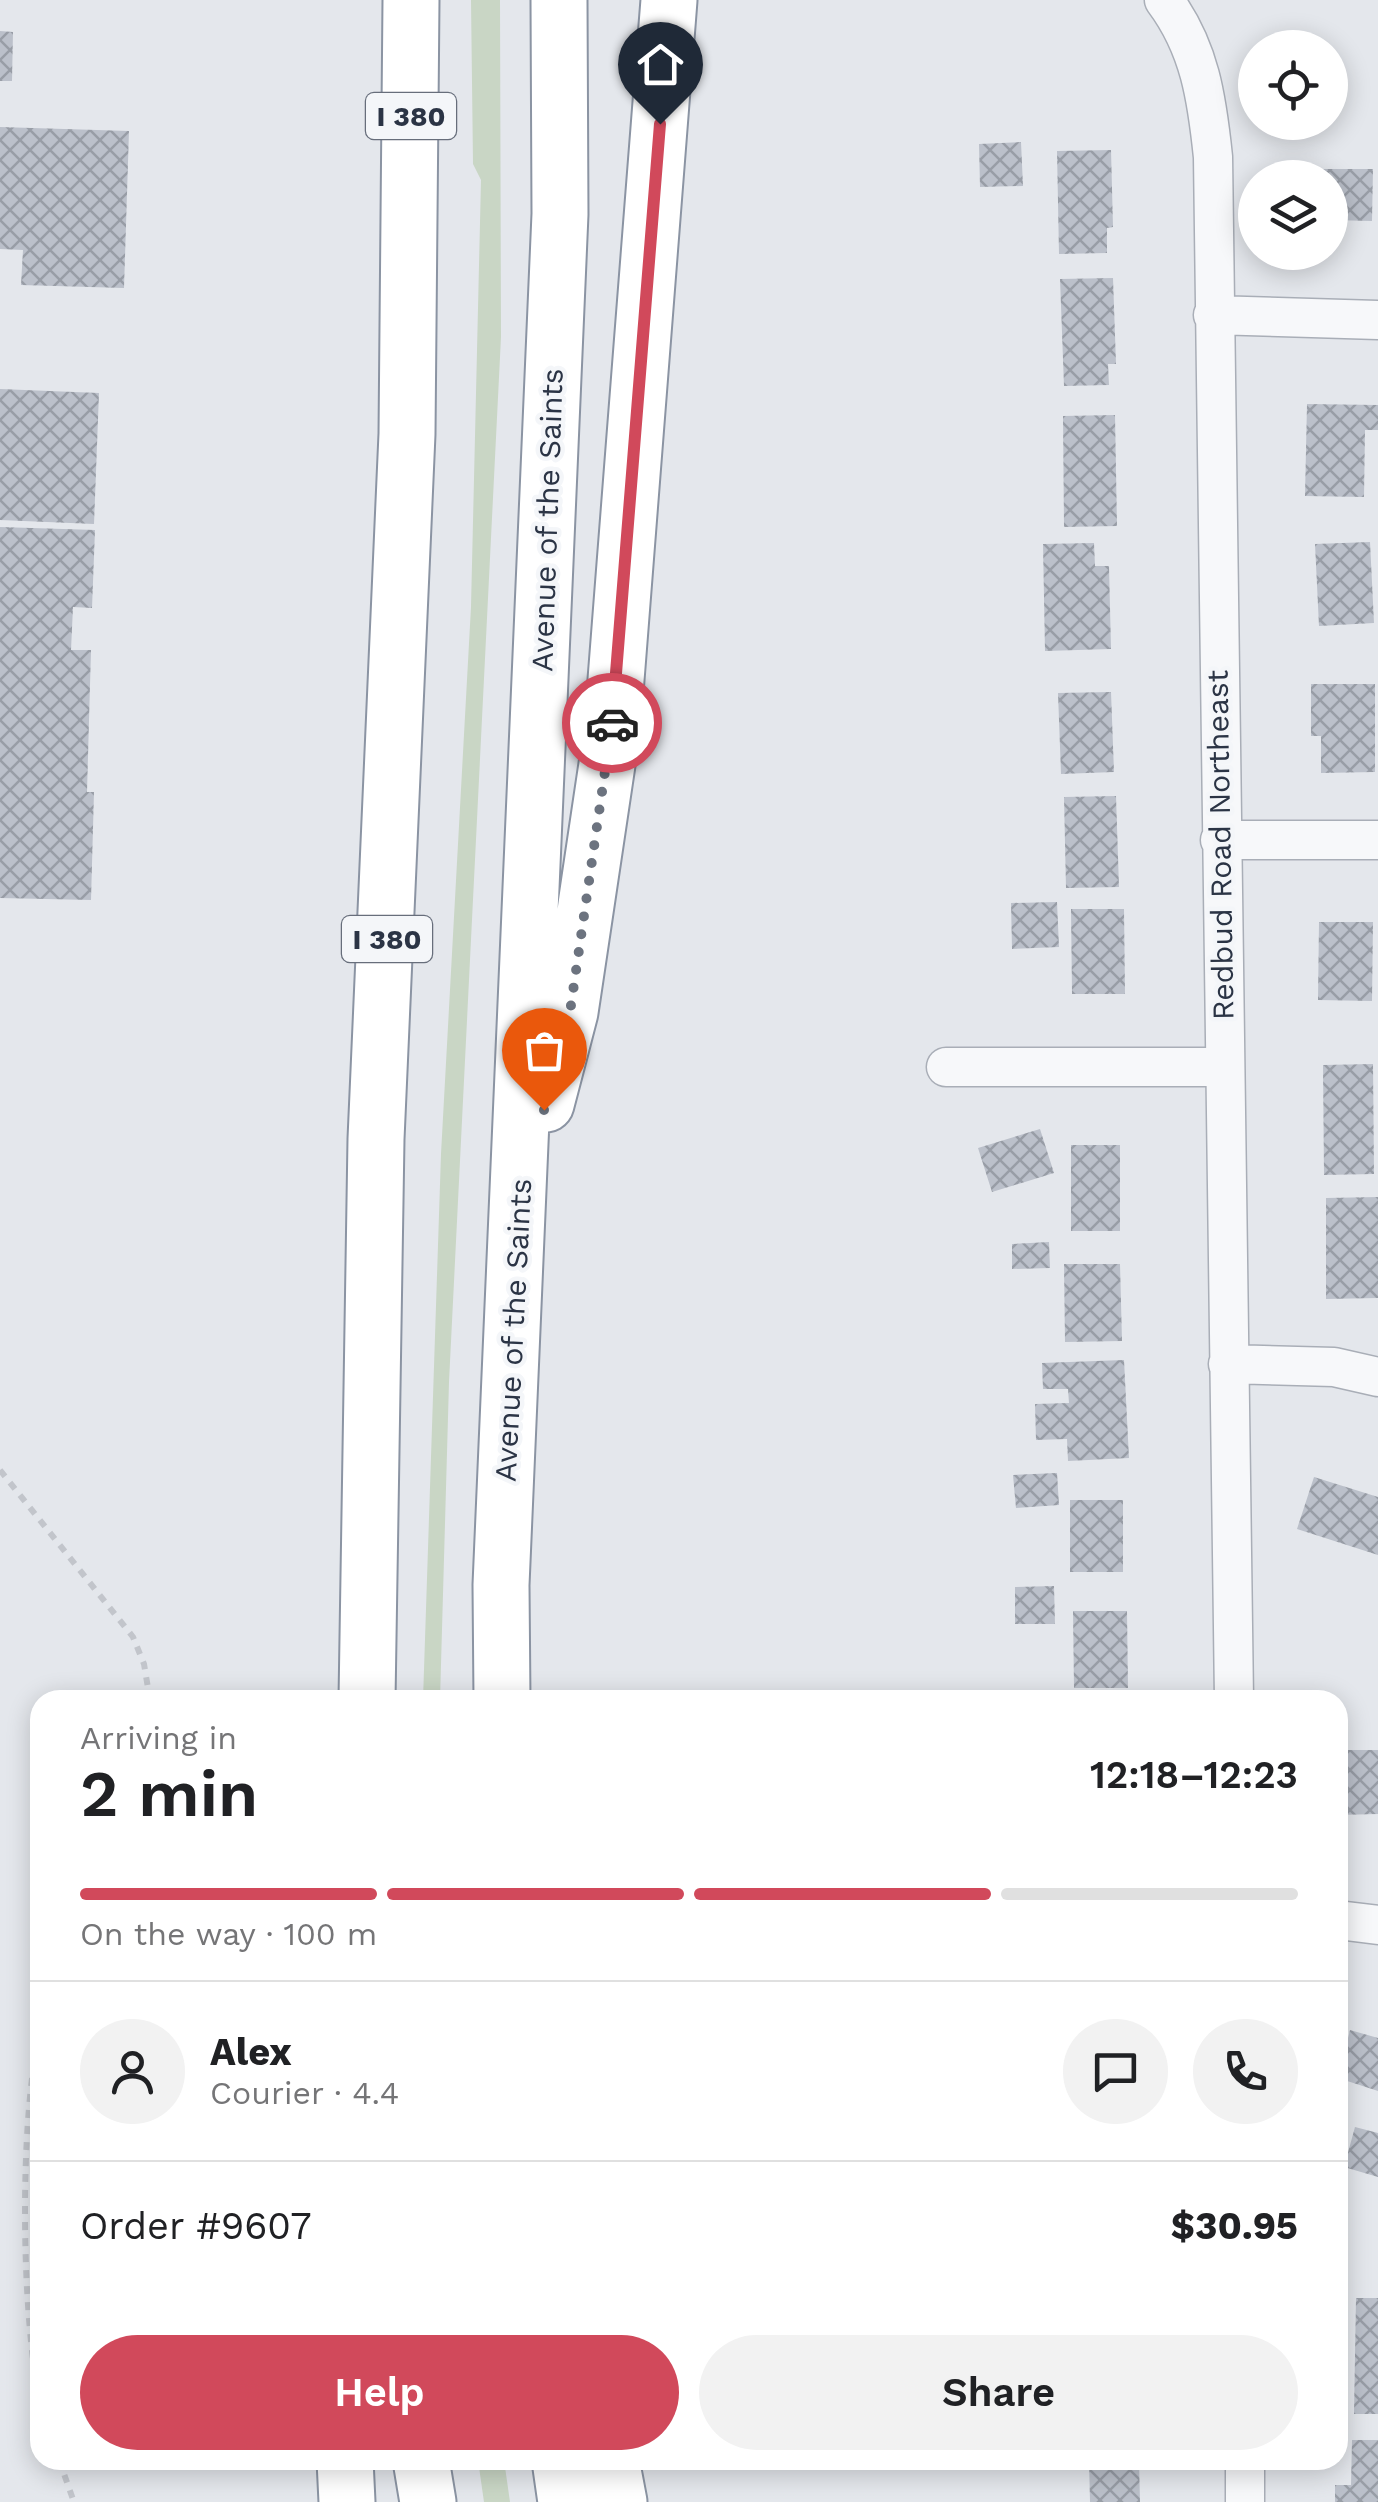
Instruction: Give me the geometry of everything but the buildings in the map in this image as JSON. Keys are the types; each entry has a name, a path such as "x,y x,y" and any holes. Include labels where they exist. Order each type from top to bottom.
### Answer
{"highway":[{"path":"380,0 410,233"},
{"name":"I 380","path":"367,1690 376,1139 402,644 412,0"},
{"name":"Avenue of the Saints","path":"502,1690 502,1585 560,214 559,0"},
{"path":"519,1209 570,1012 612,731 669,0"},
{"path":"358,1690 366,1644"},
{"path":"345,2470 347,2502"},
{"path":"423,2470 428,2502"},
{"path":"561,2470 566,2502"},
{"path":"614,2470 619,2502"}],"street":[{"name":"Redbud Road Northeast","path":"1164,0 1186,29 1206,89 1213,157 1234,1690"},
{"path":"1213,315 1378,320"},
{"path":"1220,840 1378,840"},
{"path":"946,1068 1223,1068"},
{"path":"1228,1364 1334,1366 1378,1378"},
{"path":"1348,1921 1378,1925"},
{"path":"1244,2470 1245,2502"}],"path":[{"path":"0,1470 132,1636 144,1664 148,1690"},
{"path":"30,2117 30,2268"},
{"path":"63,2470 74,2502"}],"green space":[{"path":"471,0 500,0 501,337 449,1382 440,1690 423,1690 441,1154 471,607 481,180 473,164"},
{"path":"479,2470 505,2470 510,2502 484,2502"}],"way so far":[{"path":"544,1110 570,1012 612,723"}],"route":[{"path":"612,723 660,124"}]}
